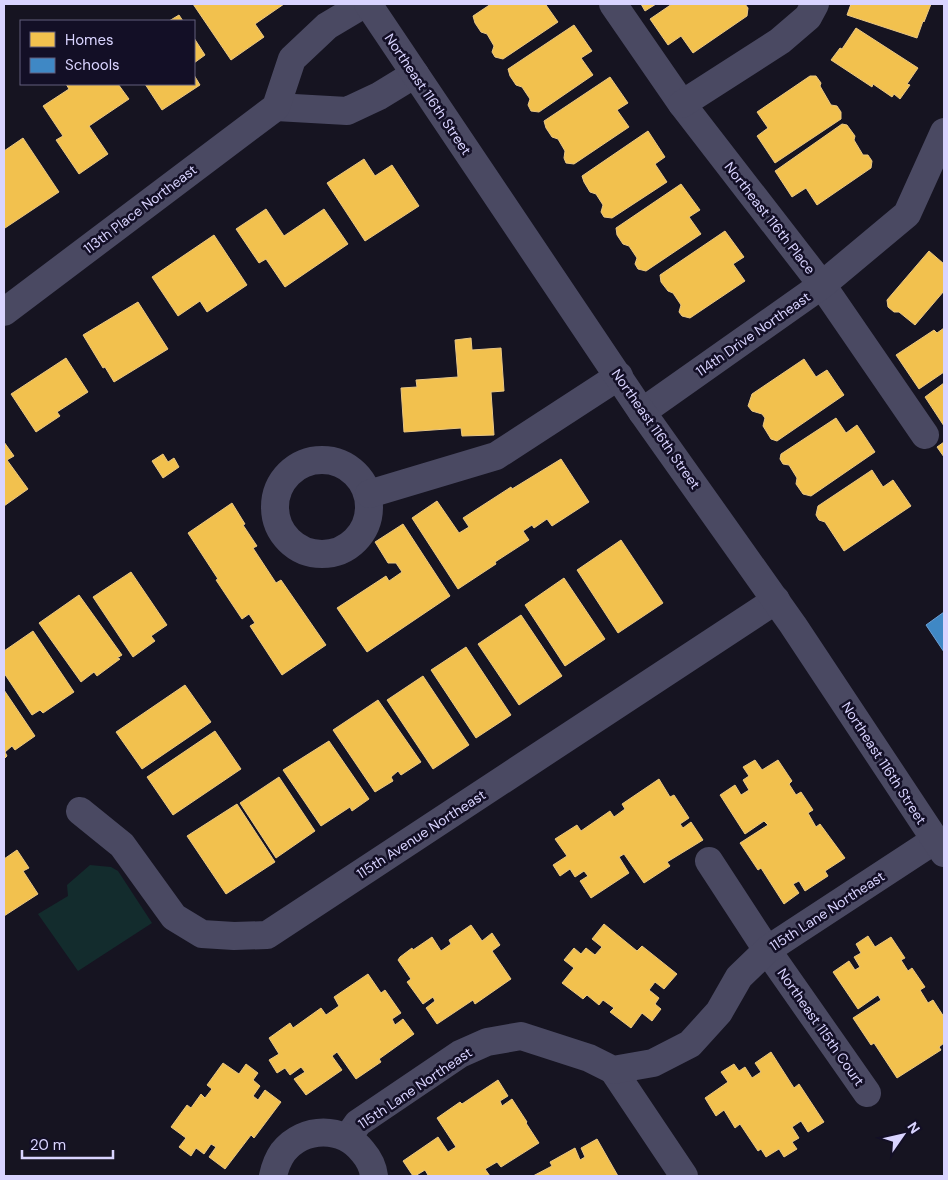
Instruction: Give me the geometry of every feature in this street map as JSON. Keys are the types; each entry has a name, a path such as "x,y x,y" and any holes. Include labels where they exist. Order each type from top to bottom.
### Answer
{"street":[{"name":"Northeast 116th Street","path":"366,4 642,412 776,600 940,846"},
{"path":"366,4 327,26 292,59 276,107 347,111 379,96 414,74"},
{"name":"Northeast 116th Place","path":"613,4 682,104 822,285 925,435"},
{"path":"682,104 780,41 808,17 815,4"},
{"name":"113th Place Northeast","path":"4,312 276,107"},
{"name":"114th Drive Northeast","path":"642,412 822,285 908,214 944,132"},
{"path":"368,494 496,456 618,376"},
{"name":"115th Avenue Northeast","path":"80,811 122,845 174,917 202,934 234,936 267,935 776,600"},
{"name":"115th Lane Northeast","path":"348,1138 358,1123 366,1117 460,1054 487,1042 521,1036 589,1058 613,1070 653,1063 690,1044 719,1012 739,977 766,950 940,846"},
{"name":"Northeast 115th Court","path":"709,861 766,950 868,1093"},
{"path":"613,1070 684,1176"},
{"name":"115th Lane Northeast","path":"273,1176 282,1153 292,1142 305,1135 319,1132 333,1133 348,1138 359,1146 368,1158 374,1176"}],"green space":[{"path":"90,865 111,867 118,871 152,923 78,971 38,914 68,896 67,885"}],"building: Homes":[{"path":"193,4 284,4 255,24 264,37 231,60"},
{"path":"491,4 547,4 558,22 503,59 495,57 492,52 494,46 487,34 481,32 473,16"},
{"path":"641,4 656,4 645,11"},
{"path":"672,4 745,4 748,8 747,16 693,53 681,36 668,45 650,19"},
{"path":"851,4 931,4 917,38 847,15"},
{"path":"179,15 182,20 171,20"},
{"path":"574,25 592,51 581,58 593,75 539,112 531,111 528,105 530,99 522,87 516,85 508,69"},
{"path":"856,28 918,68 907,84 910,85 900,99 894,94 892,97 873,84 872,87 831,60 840,48 842,49"},
{"path":"195,40 205,55 195,62"},
{"path":"810,76 816,76 831,105 837,106 841,112 841,119 775,163 757,136 768,128 757,112"},
{"path":"195,77 200,85 162,110 146,85 195,85"},
{"path":"610,77 628,103 617,110 629,127 574,164 566,163 564,158 565,151 558,139 552,137 544,121"},
{"path":"67,85 119,85 129,99 89,126 108,154 79,174 56,140 63,136 43,106 69,89"},
{"path":"842,124 847,125 855,136 854,140 863,155 868,155 872,161 871,168 817,205 806,188 792,197 775,171"},
{"path":"648,131 665,157 655,164 667,182 612,218 604,217 601,212 603,205 596,194 590,192 582,176"},
{"path":"23,138 59,192 5,228 4,151"},
{"path":"364,159 375,176 392,165 419,206 365,241 327,183"},
{"path":"681,184 700,210 689,217 701,234 646,271 638,269 635,264 637,258 629,246 623,244 617,235 616,228"},
{"path":"266,209 284,236 324,209 348,244 285,287 266,259 259,263 236,229"},
{"path":"725,231 744,257 733,264 745,281 690,318 682,316 679,312 681,305 673,293 668,291 661,282 660,275"},
{"path":"214,235 247,285 207,312 200,301 178,316 152,277"},
{"path":"929,251 944,264 944,291 915,325 899,312 894,312 888,307 887,300"},
{"path":"138,302 168,349 114,382 83,335"},
{"path":"944,328 944,372 919,389 896,355 934,330 937,333"},
{"path":"471,338 472,350 501,348 504,391 491,392 494,435 462,436 461,428 404,432 401,388 417,387 416,380 458,377 455,340"},
{"path":"66,358 88,392 57,412 60,416 36,432 11,394"},
{"path":"804,359 816,377 827,370 844,395 777,441 771,439 763,426 765,418 762,414 752,411 748,406 752,394"},
{"path":"944,383 944,426 925,397"},
{"path":"836,418 846,433 857,425 875,452 811,496 803,494 796,484 797,478 789,465 783,464 780,459 781,454"},
{"path":"4,442 14,456 7,460 28,489 4,506"},
{"path":"944,442 944,457 937,447"},
{"path":"163,454 168,462 174,458 179,467 163,478 152,461"},
{"path":"561,459 589,502 552,526 547,519 534,528 532,525 523,531 529,540 458,589 412,518 437,501 459,533 469,527 463,518 511,487 512,489"},
{"path":"872,470 883,487 893,480 911,506 844,551 825,522 819,520 816,515 818,506"},
{"path":"232,503 245,524 243,525 257,546 253,548 276,583 281,580 326,645 282,675 250,626 255,623 249,614 242,619 188,533"},
{"path":"403,524 450,596 367,652 337,608 386,576 389,581 402,572 396,563 388,563 375,542"},
{"path":"621,540 663,603 618,633 577,570"},
{"path":"131,572 167,625 151,636 155,641 133,657 93,597"},
{"path":"564,578 605,639 565,666 525,605"},
{"path":"79,595 122,655 117,658 120,659 97,676 94,672 81,682 39,623"},
{"path":"521,615 562,676 519,705 478,644"},
{"path":"33,631 74,692 43,713 40,710 32,715 4,673 4,651"},
{"path":"466,647 511,715 476,738 431,670"},
{"path":"423,676 469,745 433,769 387,700"},
{"path":"185,685 211,722 142,769 116,732"},
{"path":"4,690 35,736 15,750 12,746 5,752 7,756 4,759"},
{"path":"378,700 421,762 401,775 398,771 391,777 393,781 375,792 333,730"},
{"path":"215,731 241,769 173,815 147,777"},
{"path":"329,741 369,799 352,811 350,807 321,826 283,770"},
{"path":"755,760 762,770 778,760 792,781 789,784 796,795 801,792 813,810 808,813 816,827 820,824 845,858 825,871 828,876 805,891 799,881 793,884 799,893 784,904 761,868 758,870 740,843 768,825 764,821 745,834 720,795 735,785 741,795 749,790 743,780 749,776 743,767"},
{"path":"279,777 315,831 276,858 240,803"},
{"path":"659,779 670,797 674,795 689,818 680,824 683,828 691,822 703,840 667,862 670,866 644,883 624,854 619,857 629,873 591,898 580,881 588,876 584,871 575,877 570,869 560,876 553,865 567,856 555,839 577,825 581,831 610,811 614,817 625,809 622,804"},
{"path":"237,804 275,862 226,894 187,836"},
{"path":"17,850 29,868 23,871 38,894 4,916 4,859"},
{"path":"604,924 637,951 642,946 677,974 664,989 655,982 649,990 659,998 655,1004 661,1009 652,1021 642,1013 631,1028 610,1012 614,1008 603,1000 599,1005 587,995 583,999 562,983 574,968 564,960 574,948 581,954 586,948 595,955 602,947 592,939"},
{"path":"471,925 482,941 492,933 500,945 492,951 511,979 475,1004 473,1000 437,1024 426,1008 435,1001 433,997 423,1004 407,982 411,979 398,960 412,948 413,950 432,937 441,951 451,944 449,940"},
{"path":"868,936 875,947 891,937 905,958 901,960 908,971 912,968 925,987 920,990 928,1003 933,1000 944,1017 944,1043 939,1047 941,1050 897,1078 874,1043 871,1045 853,1018 881,1000 878,995 858,1009 833,972 849,961 855,970 860,967 854,957 861,953 856,944"},
{"path":"368,974 381,993 385,990 401,1013 392,1019 395,1025 403,1019 414,1034 379,1059 381,1062 356,1079 337,1052 332,1056 342,1070 306,1095 294,1079 305,1072 301,1067 290,1075 285,1068 277,1073 269,1060 279,1054 269,1038 290,1023 293,1028 321,1008 326,1015 339,1006 334,997"},
{"path":"771,1052 794,1088 799,1084 824,1122 808,1132 801,1121 792,1127 799,1138 792,1142 797,1149 784,1157 779,1149 766,1157 761,1149 758,1151 740,1124 735,1128 724,1110 716,1116 705,1098 728,1082 721,1072 734,1064 739,1071 745,1067 752,1078 761,1072 755,1063"},
{"path":"223,1063 239,1074 246,1064 258,1073 253,1080 260,1086 253,1096 258,1100 265,1090 281,1102 254,1138 251,1135 225,1169 209,1157 216,1147 211,1144 204,1154 196,1148 191,1156 179,1147 186,1138 171,1127 187,1105 191,1108 201,1094 205,1098 212,1089 207,1085"},
{"path":"498,1080 508,1096 500,1101 502,1106 512,1099 539,1143 501,1167 497,1162 485,1169 490,1176 426,1176 428,1175 425,1170 413,1176 403,1161 438,1137 448,1152 456,1147 437,1118"},
{"path":"597,1139 618,1176 533,1176 552,1166 550,1162 575,1148 580,1160 585,1157 581,1148"}],"building: Schools":[{"path":"944,612 944,652 926,625"}]}
